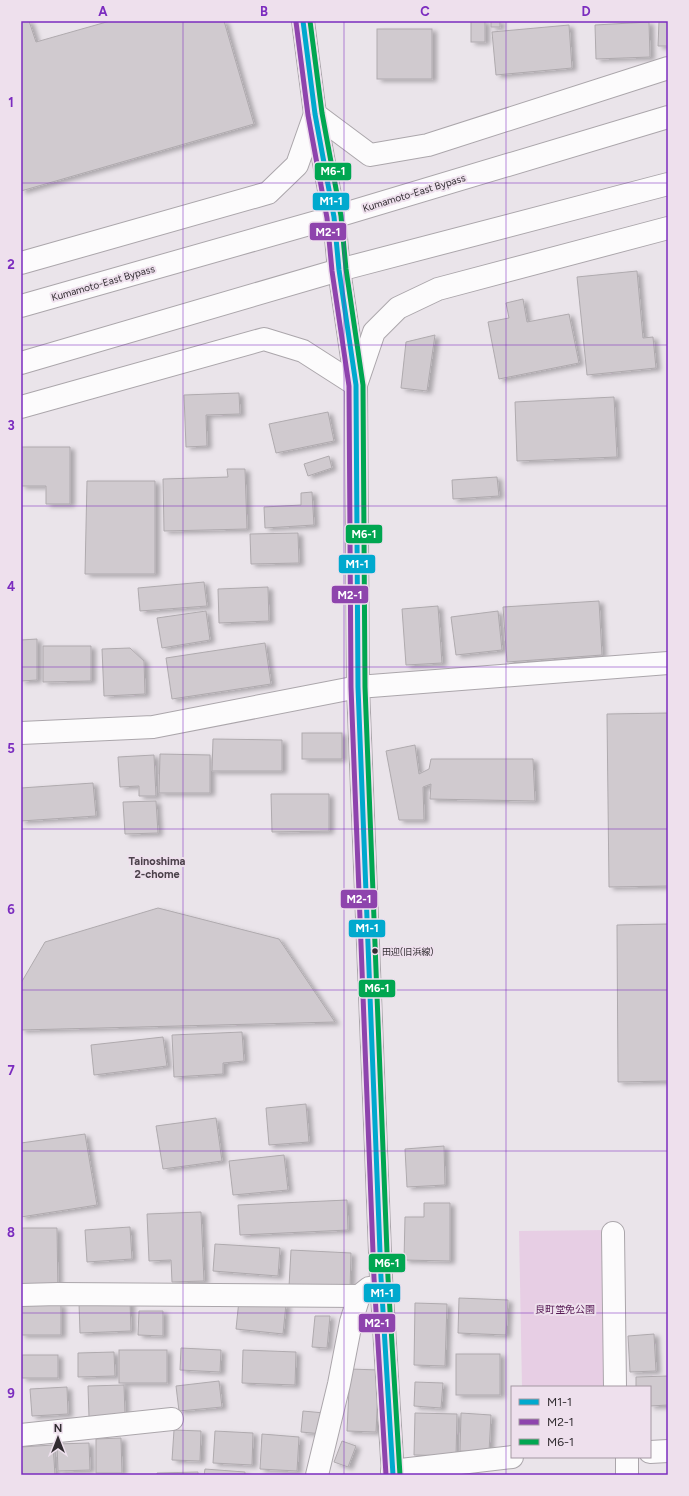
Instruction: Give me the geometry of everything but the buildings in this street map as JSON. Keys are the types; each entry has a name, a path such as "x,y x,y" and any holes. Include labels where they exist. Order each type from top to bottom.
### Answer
{"main road":[{"path":"303,21 315,114 334,217 339,270 356,385 358,687 381,1278 393,1473 511,1457"},
{"path":"315,114 370,155 428,145 668,68"},
{"path":"21,263 268,193 298,165 315,114"},
{"name":"Kumamoto-East Bypass","path":"21,306 334,217 668,117"},
{"path":"21,363 339,270 668,184"},
{"path":"356,385 374,332 398,308 438,288 668,228"},
{"path":"21,408 264,339 304,351 356,385"},
{"path":"21,732 153,727 358,687 668,663"},
{"path":"613,1232 615,1386"},
{"path":"317,1475 340,1384 351,1322 359,1296 381,1278"},
{"path":"21,1295 359,1296"},
{"path":"21,1435 172,1419"},
{"path":"651,1452 668,1451"},
{"path":"627,1458 628,1475"}],"green space":[{"name":"良町堂免公園","path":"608,1230 611,1386 522,1386 519,1231"}],"transit line":[{"name":"M1-1","path":"303,21 315,114 334,217 339,270 356,385 358,687 381,1278 393,1475"},
{"name":"M6-1","path":"310,21 322,113 341,216 346,269 363,385 365,687 388,1278 400,1475"},
{"name":"M2-1","path":"296,22 308,115 327,218 332,271 349,386 351,687 374,1278 386,1475"}],"place":[{"name":"田迎(旧浜線)","path":"375,951"}],"district":[{"name":"Tainoshima 2-chome","path":"157,867"}]}
